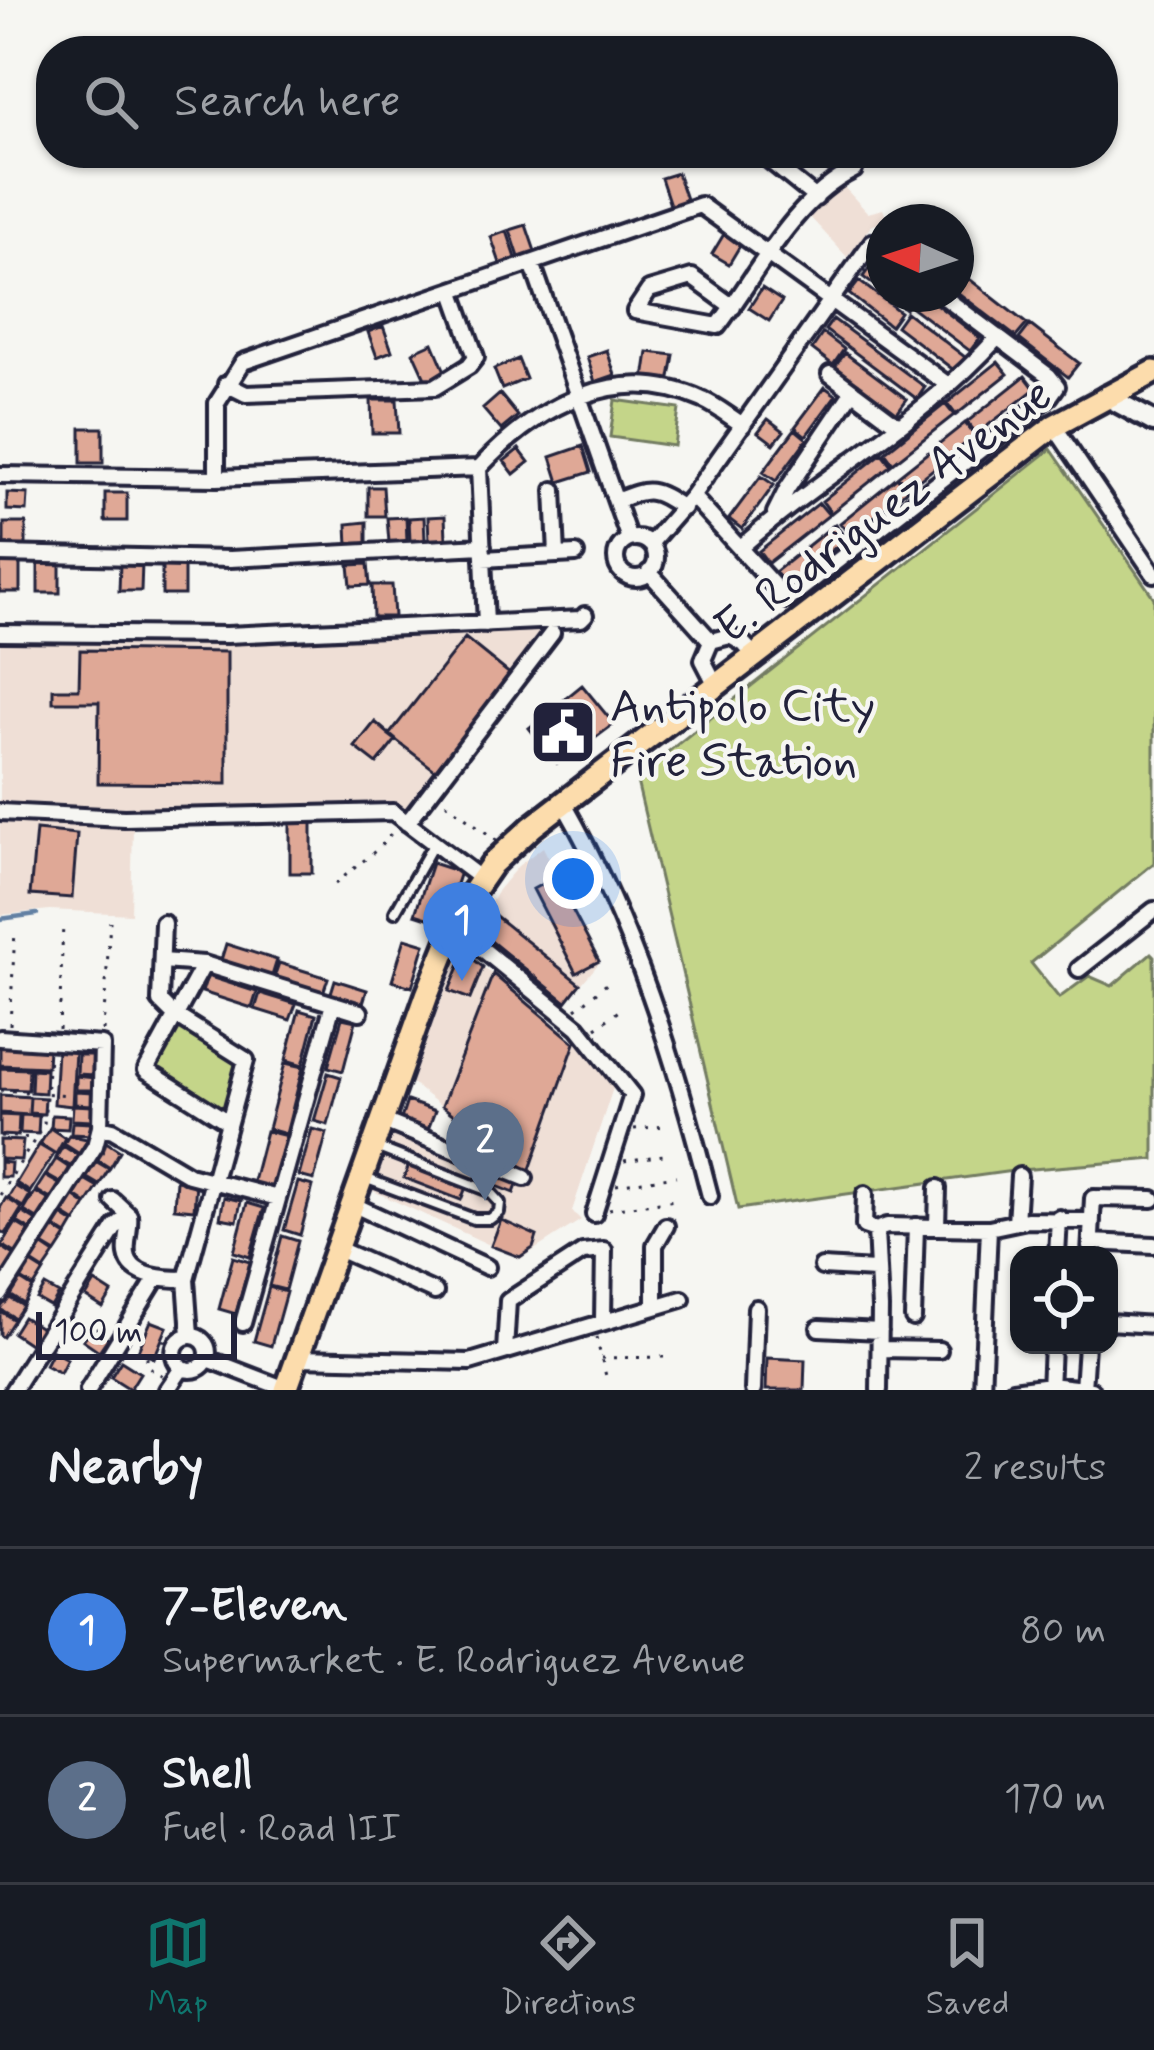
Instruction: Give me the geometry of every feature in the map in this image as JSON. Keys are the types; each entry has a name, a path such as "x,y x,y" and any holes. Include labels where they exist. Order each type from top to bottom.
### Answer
{"main road":[{"name":"E. Rodriguez Avenue","path":"286,1390 454,926 480,878 507,848 1054,426 1106,396 1149,379"}],"street":[{"path":"779,168 816,198"},
{"path":"733,307 692,277 650,290 635,311 718,326 733,307 797,216 854,170"},
{"path":"218,478 217,403 243,362 700,205 948,385"},
{"path":"650,544 688,502 866,250"},
{"path":"532,263 629,539"},
{"path":"226,384 246,394 435,387 476,357 453,292"},
{"path":"616,501 645,489 688,502 740,548 787,600 1057,386 964,312"},
{"path":"740,548 948,385 998,338"},
{"path":"830,374 898,425"},
{"path":"0,475 218,478 478,468 526,422 580,396 621,386 660,388 702,399 743,424"},
{"path":"773,518 787,489 853,391"},
{"path":"1106,396 1154,422"},
{"path":"1054,426 1154,574"},
{"path":"478,468 487,623"},
{"path":"554,490 556,555"},
{"path":"629,539 650,544 656,561 649,572 636,578 619,568 616,554 629,539"},
{"path":"0,554 230,559 575,554"},
{"path":"649,572 711,641"},
{"path":"0,633 227,635 581,619 585,615"},
{"path":"405,821 552,634"},
{"path":"717,687 704,660 711,641 730,636 755,657"},
{"path":"564,804 594,856 650,990 678,1071 710,1196"},
{"path":"0,812 124,818 393,812 480,878"},
{"path":"1078,969 1154,910"},
{"path":"164,923 160,1001 246,1060 186,1279 190,1335"},
{"path":"454,926 585,1036 632,1095 595,1212"},
{"path":"162,961 204,964 360,1012"},
{"path":"204,964 146,1070 228,1122"},
{"path":"243,1323 333,1004"},
{"path":"0,1295 106,1129 102,1045 5,1038"},
{"path":"381,1120 525,1178"},
{"path":"106,1129 189,1175 278,1198"},
{"path":"1016,1222 1018,1176"},
{"path":"937,1227 938,1188"},
{"path":"866,1194 865,1226 876,1230 1092,1220"},
{"path":"1091,1246 1094,1198 1154,1199"},
{"path":"113,1199 129,1215 127,1254 132,1263 156,1279 186,1279"},
{"path":"352,1204 487,1267"},
{"path":"13,1390 116,1226 129,1215"},
{"path":"1057,1246 1059,1218"},
{"path":"655,1306 655,1246 666,1226"},
{"path":"913,1318 916,1226"},
{"path":"982,1390 989,1228"},
{"path":"876,1230 879,1390"},
{"path":"1118,1247 1154,1245"},
{"path":"336,1248 434,1292"},
{"path":"505,1351 508,1301 583,1252 604,1250 598,1322"},
{"path":"822,1267 875,1270"},
{"path":"88,1390 156,1279"},
{"path":"298,1358 470,1362 682,1299"},
{"path":"753,1390 756,1308"},
{"path":"1118,1323 1154,1325"},
{"path":"819,1328 880,1331"},
{"path":"190,1335 205,1342 208,1359 194,1370 182,1367 170,1343 190,1335"},
{"path":"880,1349 939,1350"},
{"path":"1050,1388 1052,1354"},
{"path":"1013,1390 1087,1389 1086,1354"},
{"path":"208,1359 286,1390"},
{"path":"170,1386 182,1367"}],"lane":[{"path":"395,912 434,843"},
{"path":"361,1177 474,1219 490,1219 499,1212 500,1203 489,1191 372,1146"}],"path":[{"path":"446,803 507,848"},
{"path":"334,884 405,821"},
{"path":"102,1045 110,922"},
{"path":"0,1195 44,1125 63,924"},
{"path":"5,1038 15,931"},
{"path":"566,1018 609,982"},
{"path":"585,1036 625,1007"},
{"path":"0,1090 69,1095"},
{"path":"621,1130 666,1126"},
{"path":"0,1136 36,1138"},
{"path":"610,1163 670,1154"},
{"path":"603,1187 676,1175"},
{"path":"0,1181 8,1181"},
{"path":"595,1212 675,1200"},
{"path":"598,1322 607,1376"},
{"path":"146,1357 147,1366 170,1386"},
{"path":"601,1358 665,1357"}],"shaded area":[{"path":"843,186 866,211 866,233 847,257 809,216"},
{"path":"554,627 408,812 394,803 125,810 0,803 0,641 240,641"},
{"path":"0,820 133,826 131,914 50,910 0,915"},
{"path":"543,847 600,962 566,1002 476,929 498,890"},
{"path":"461,949 574,1042 579,1035 615,1082 572,1211 581,1220 520,1259 371,1190 393,1130 529,1173 410,1082"}],"green space":[{"path":"615,400 679,409 674,446 610,437"},
{"path":"1051,449 1154,598 1154,863 1031,963 1059,998 1089,976 1112,986 1151,953 1154,956 1154,1159 1020,1170 738,1209 636,777"},
{"path":"176,1025 240,1061 224,1112 154,1068"}],"building":[{"path":"677,173 688,205 672,211 661,178"},
{"path":"526,225 537,257 521,263 510,230"},
{"path":"507,231 518,264 502,269 491,237"},
{"path":"724,234 741,244 729,264 712,254"},
{"path":"859,281 866,286 866,307 849,294"},
{"path":"974,283 1027,324 1016,337 974,305"},
{"path":"762,288 782,301 769,321 749,308"},
{"path":"872,312 900,312 890,326"},
{"path":"906,312 965,357 955,371 896,326"},
{"path":"918,312 946,312 980,338 970,351"},
{"path":"833,319 925,387 917,399 825,330"},
{"path":"1030,325 1079,363 1068,377 1019,339"},
{"path":"383,326 392,351 377,357 368,332"},
{"path":"823,333 844,349 833,365 812,349"},
{"path":"433,343 447,376 428,385 413,352"},
{"path":"607,350 615,375 595,382 587,357"},
{"path":"648,352 674,355 669,383 644,379"},
{"path":"845,353 907,399 896,414 834,368"},
{"path":"518,359 526,379 502,389 494,369"},
{"path":"998,362 1008,374 956,415 947,403"},
{"path":"1025,376 1035,389 977,434 967,422"},
{"path":"825,387 836,395 806,436 795,427"},
{"path":"500,394 518,416 501,430 483,409"},
{"path":"371,400 397,400 399,433 372,433"},
{"path":"945,404 954,415 893,463 885,452"},
{"path":"768,419 784,431 774,444 758,432"},
{"path":"965,423 975,436 908,489 898,476"},
{"path":"81,428 103,428 103,463 81,463"},
{"path":"795,429 807,439 776,481 763,472"},
{"path":"583,446 591,472 559,482 551,457"},
{"path":"519,449 529,462 514,474 504,461"},
{"path":"882,453 891,465 831,513 822,501"},
{"path":"761,476 774,485 742,529 729,519"},
{"path":"897,477 907,490 850,536 840,523"},
{"path":"368,487 383,487 385,516 368,516"},
{"path":"7,493 28,494 27,511 7,510"},
{"path":"105,493 127,493 127,521 105,521"},
{"path":"819,503 829,515 768,563 759,551"},
{"path":"445,516 446,539 429,540 428,517"},
{"path":"406,517 407,542 389,542 387,518"},
{"path":"424,517 425,541 410,541 409,518"},
{"path":"367,522 367,545 348,546 347,524"},
{"path":"4,523 26,523 26,552 4,551"},
{"path":"835,524 846,539 787,586 775,572"},
{"path":"0,563 20,563 20,592 0,592"},
{"path":"120,563 142,563 141,591 119,591"},
{"path":"38,564 60,564 60,593 38,593"},
{"path":"368,564 370,585 351,586 349,565"},
{"path":"162,566 184,567 184,595 162,595"},
{"path":"372,585 392,585 394,617 373,617"},
{"path":"465,638 511,675 436,771 389,735"},
{"path":"80,650 227,652 227,784 98,783 99,702 53,702 53,689 79,689"},
{"path":"582,685 614,724 594,739 591,735 557,763 529,728"},
{"path":"375,722 396,740 377,764 355,747"},
{"path":"290,820 312,821 312,873 290,873"},
{"path":"36,830 77,834 72,898 30,895"},
{"path":"432,863 460,872 443,923 415,914"},
{"path":"555,877 599,961 576,973 533,889"},
{"path":"492,913 580,984 566,1002 476,929"},
{"path":"405,938 425,944 412,987 392,981"},
{"path":"226,944 277,960 272,976 221,960"},
{"path":"465,952 483,967 470,999 449,991"},
{"path":"279,963 328,978 323,993 274,977"},
{"path":"493,974 575,1043 529,1172 442,1106"},
{"path":"207,976 257,992 252,1008 202,992"},
{"path":"335,980 367,990 362,1006 330,996"},
{"path":"260,993 296,1004 290,1020 255,1009"},
{"path":"299,1010 316,1015 303,1065 286,1060"},
{"path":"342,1018 356,1021 343,1071 328,1067"},
{"path":"0,1044 48,1047 47,1067 0,1065"},
{"path":"57,1050 75,1051 72,1106 54,1104"},
{"path":"78,1055 95,1055 94,1075 77,1074"},
{"path":"285,1063 303,1067 286,1134 268,1129"},
{"path":"0,1068 29,1069 28,1090 0,1089"},
{"path":"32,1069 46,1070 45,1093 31,1092"},
{"path":"328,1073 341,1077 328,1125 314,1121"},
{"path":"76,1076 95,1078 94,1090 76,1090"},
{"path":"75,1091 94,1092 93,1105 75,1104"},
{"path":"0,1095 30,1097 29,1115 0,1113"},
{"path":"30,1097 45,1098 44,1114 29,1113"},
{"path":"407,1101 435,1111 426,1135 399,1125"},
{"path":"73,1105 92,1106 92,1121 72,1120"},
{"path":"0,1115 19,1116 18,1136 0,1135"},
{"path":"21,1115 39,1116 38,1134 20,1133"},
{"path":"52,1115 69,1116 68,1129 51,1128"},
{"path":"72,1122 91,1123 91,1135 71,1134"},
{"path":"50,1128 65,1138 56,1154 40,1144"},
{"path":"312,1129 327,1133 314,1180 299,1176"},
{"path":"266,1131 287,1136 273,1190 252,1185"},
{"path":"69,1135 91,1140 81,1155 64,1144"},
{"path":"0,1140 23,1141 21,1160 0,1159"},
{"path":"103,1140 120,1151 110,1168 93,1157"},
{"path":"39,1145 54,1154 30,1192 16,1183"},
{"path":"63,1146 79,1156 72,1167 56,1158"},
{"path":"56,1159 71,1169 62,1184 46,1175"},
{"path":"92,1159 109,1169 99,1185 82,1175"},
{"path":"0,1162 11,1163 10,1177 0,1177"},
{"path":"409,1165 466,1187 461,1200 404,1178"},
{"path":"481,1165 519,1180 514,1193 476,1178"},
{"path":"45,1176 61,1185 52,1200 36,1190"},
{"path":"81,1177 98,1187 87,1204 71,1193"},
{"path":"176,1180 196,1182 194,1210 174,1208"},
{"path":"298,1182 313,1186 300,1235 284,1230"},
{"path":"15,1186 30,1195 23,1207 8,1198"},
{"path":"35,1192 51,1201 39,1220 24,1211"},
{"path":"71,1194 86,1205 76,1222 60,1212"},
{"path":"224,1197 241,1201 237,1221 220,1218"},
{"path":"6,1198 22,1208 6,1234 0,1231 0,1208"},
{"path":"247,1203 264,1208 250,1257 234,1252"},
{"path":"22,1212 38,1222 32,1231 17,1222"},
{"path":"60,1214 74,1223 67,1235 53,1226"},
{"path":"501,1220 537,1236 533,1248 520,1257 491,1246"},
{"path":"16,1223 31,1232 17,1254 2,1245"},
{"path":"52,1227 67,1236 56,1253 41,1244"},
{"path":"282,1236 298,1241 285,1290 269,1286"},
{"path":"40,1244 55,1254 44,1270 30,1261"},
{"path":"0,1246 16,1256 2,1280 0,1278"},
{"path":"233,1257 250,1262 236,1314 219,1309"},
{"path":"28,1261 44,1271 34,1287 18,1277"},
{"path":"19,1279 33,1288 24,1304 10,1295"},
{"path":"95,1282 112,1293 103,1308 86,1297"},
{"path":"45,1286 59,1294 51,1307 37,1299"},
{"path":"269,1287 286,1292 271,1346 254,1341"},
{"path":"8,1297 23,1306 15,1318 0,1309"},
{"path":"0,1311 14,1320 3,1337 0,1335"},
{"path":"23,1317 41,1328 31,1345 13,1333"},
{"path":"151,1321 167,1327 154,1358 138,1351"},
{"path":"93,1327 108,1338 99,1351 83,1340"},
{"path":"52,1351 67,1359 60,1373 45,1365"},
{"path":"767,1358 805,1360 804,1390 766,1390"},
{"path":"121,1361 140,1373 130,1389 111,1377"}],"waterway":[{"path":"0,919 37,914"}],"place":[{"name":"Antipolo City Fire Station","path":"563,732"},
{"name":"7-Eleven","path":"462,981"},
{"name":"Shell","path":"485,1201"}]}
